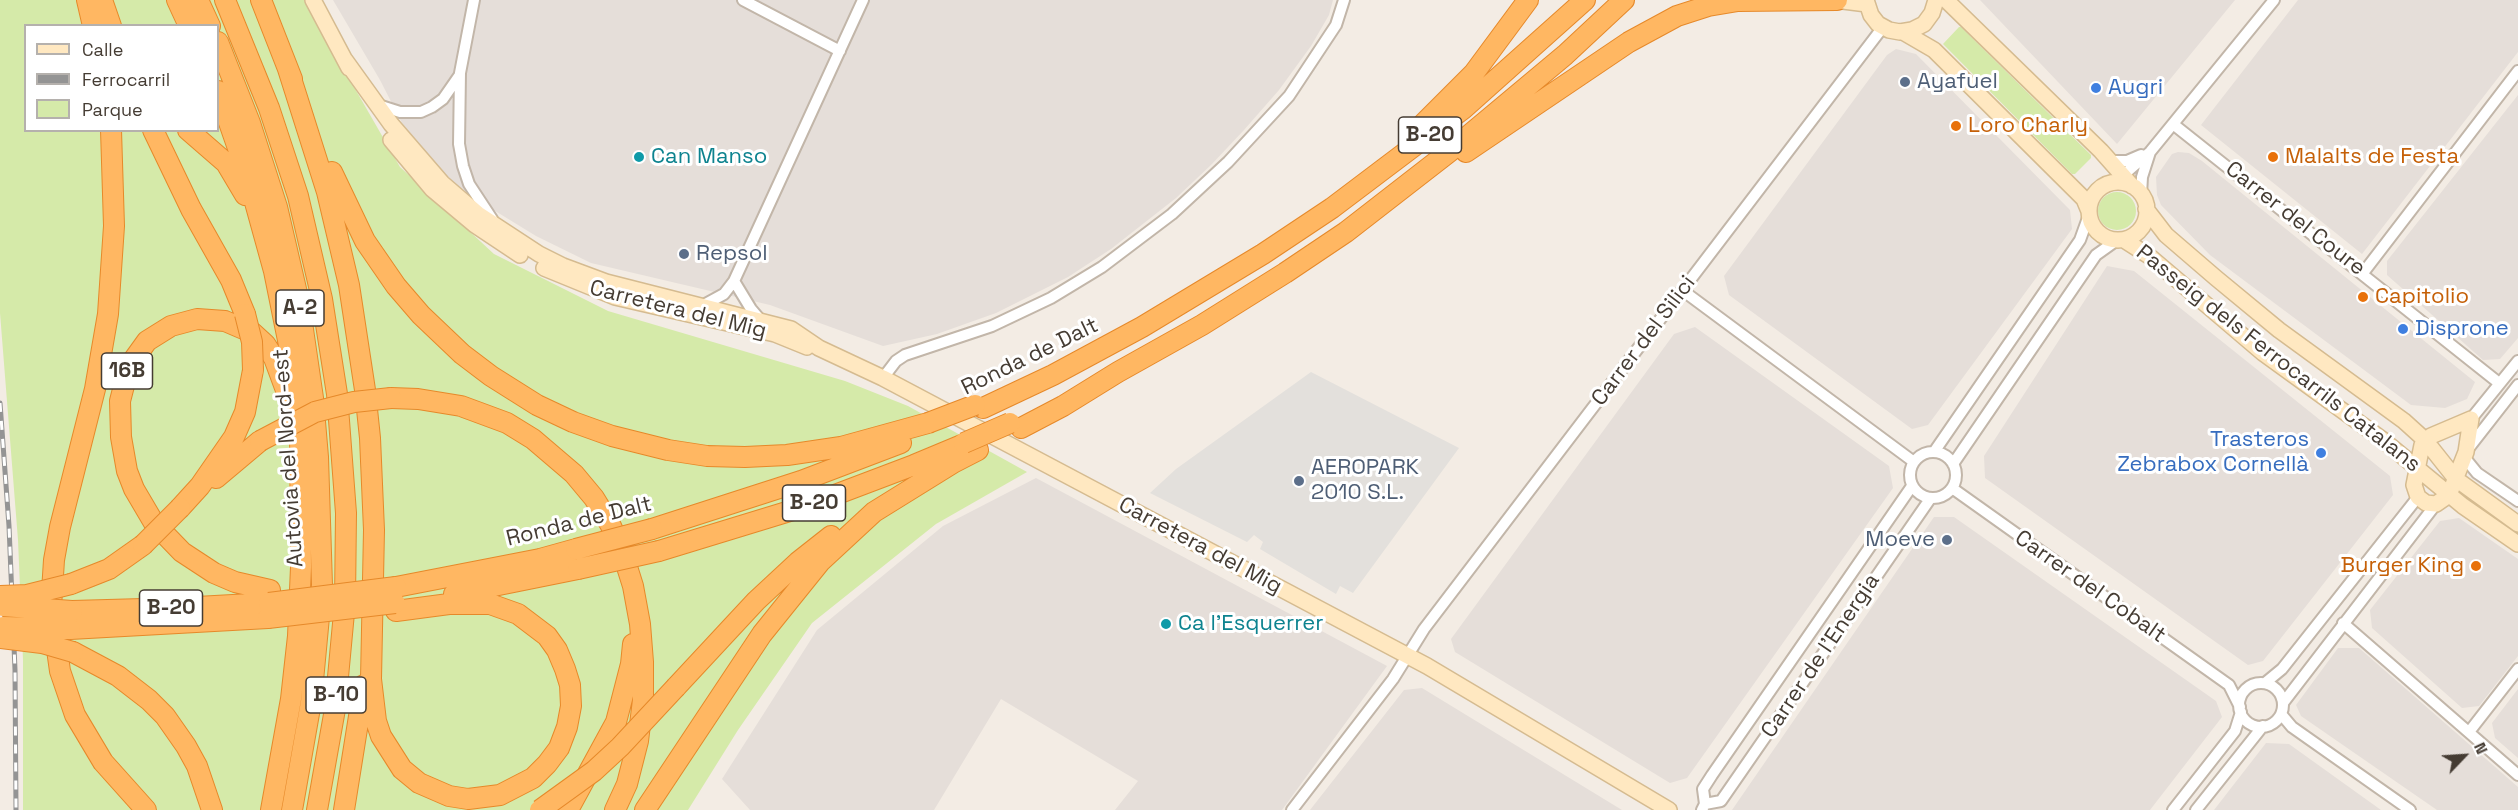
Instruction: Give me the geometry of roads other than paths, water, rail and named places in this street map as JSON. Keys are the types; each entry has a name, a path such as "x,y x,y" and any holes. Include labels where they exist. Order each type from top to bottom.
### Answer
{"highway":[{"path":"87,0 106,24"},
{"path":"102,0 107,24"},
{"path":"177,0 188,24"},
{"path":"198,0 209,24"},
{"name":"A-2","path":"225,0 284,150 322,299 337,394 342,449 346,513 345,580"},
{"path":"261,0 342,196 357,227 380,264 409,302 443,337 477,366 520,396 564,418 612,436 668,450 707,456 756,457 805,453 932,426"},
{"path":"1263,254 1437,112 1474,73 1528,0"},
{"name":"Ronda de Dalt","path":"393,591 652,529 801,481 1053,375 1142,327 1263,254 1358,190 1494,83 1585,0"},
{"name":"B-20","path":"0,627 178,608 267,611 393,591 579,569 659,550 803,507 914,465 971,447 1118,372 1248,297 1376,211 1565,55 1624,0"},
{"path":"1376,211 1629,42 1667,20 1694,10 1738,1 1836,0"},
{"name":"Autovia del Nord-est","path":"219,45 263,162 277,207 299,302 313,398 318,457 322,585 311,702 292,810"},
{"path":"288,69 327,192 349,285 365,390 393,591 373,701 381,736 402,769 433,790 449,796 468,799 500,795 533,778 559,748 567,727 571,706 570,685 565,669 557,650 547,636 518,614 490,604 461,603 393,591"},
{"path":"219,94 248,177 274,270 291,355 300,431 302,567 298,636 291,699 271,810"},
{"path":"111,132 114,226 108,314 94,389 60,527 54,560 51,607 56,657 75,715 103,762 146,810"},
{"path":"154,132 191,209 231,280 245,314 252,342 254,370 245,412 234,437 181,510"},
{"path":"190,132 219,157 236,178 254,216 274,270"},
{"name":"16B","path":"301,470 285,384 274,358 265,344 253,333 225,321 197,319 171,326 147,341 137,352 123,383 120,418 123,454 127,471 143,507 165,536 197,563 235,582 267,611 298,591 393,591"},
{"path":"0,596 27,595 71,584 109,569 143,545 222,472 260,441 315,412 354,402 391,398 440,402 484,413 533,439 556,457 594,498 622,550 633,586 640,624 643,700 638,741 627,784 615,810"},
{"path":"645,810 762,634 820,562 874,512 953,463 971,447"},
{"path":"540,810 594,771 620,747 730,627 798,562 871,507 953,463"},
{"name":"B-10","path":"317,810 325,774 341,656 345,580"},
{"path":"568,810 616,722 631,664 635,626 633,586"},
{"path":"344,810 365,680 393,591"},
{"name":"B-20","path":"0,606 71,620"},
{"path":"0,638 42,643 73,652 118,676 143,695 165,716 182,740 197,766 212,810"}],"street":[{"name":"Carretera del Mig","path":"313,0 357,86 413,168 432,189 500,243 563,278 615,297 775,334 807,347 819,348"},
{"path":"474,0 460,73 458,124 463,166 480,205 499,229"},
{"path":"743,0 840,51"},
{"path":"702,306 724,294 734,281 863,0"},
{"path":"883,378 896,361 905,354 992,326 1051,298 1102,267 1172,214 1228,162 1288,96 1336,25 1344,0"},
{"path":"1836,0 1867,2 1871,15 1883,27 1903,32 1934,50 2084,199 2099,233 2121,240"},
{"path":"1903,32 1924,24 1932,13 1936,0"},
{"name":"Passeig dels Ferrocarrils Catalans","path":"1946,0 2110,161 2166,235 2279,330 2404,421 2425,440 2456,479 2518,524"},
{"path":"1953,464 2096,255 2121,240 2133,236 2141,228 2131,190 2150,152 2274,0"},
{"name":"Carrer del Silici","path":"1292,810 1393,679 1431,619 1883,27"},
{"name":"Carretera del Mig","path":"345,60 402,138 442,183 499,229 538,254 586,275 791,329 819,348 883,378 1407,656 1669,810"},
{"path":"2363,273 2518,71"},
{"path":"377,105 400,112 421,112 443,99 460,73"},
{"name":"Carrer del Coure","path":"2173,124 2499,383"},
{"path":"2110,161 2127,161 2150,152"},
{"path":"1934,452 2080,240 2090,203 2096,192 2131,190 2142,177 2150,152"},
{"name":"Passeig dels Ferrocarrils Catalans","path":"2121,240 2149,256 2263,353 2432,479 2449,495 2518,544"},
{"path":"734,281 760,320 775,334"},
{"path":"1682,290 1914,462"},
{"path":"2436,504 2426,503 2418,497 2414,484 2421,445 2425,440 2470,419 2518,361"},
{"path":"2465,455 2518,385"},
{"path":"2241,709 2252,724 2263,726 2274,722 2343,623 2436,504 2449,495 2465,455 2470,419"},
{"path":"2445,430 2461,442 2465,455 2477,473 2518,501"},
{"path":"1934,452 1945,456 1953,464 1956,476 1952,488 1940,497 1930,499 1919,494 1912,486 1910,470 1920,456 1934,452"},
{"name":"Carrer de l'Energia","path":"1912,486 1712,775 1703,789 1704,807 1723,798 1930,499"},
{"name":"Carrer del Cobalt","path":"1952,488 2229,685 2241,709"},
{"path":"2172,810 2235,730 2242,696 2249,687 2265,683 2282,669 2418,497"},
{"path":"2343,623 2518,774"},
{"path":"2469,732 2518,669"},
{"path":"2265,683 2279,692 2282,708 2292,727 2410,810"},
{"name":"Carrer del Cobalt","path":"2229,685 2249,687"},
{"path":"2196,810 2263,726"}],"railway":[{"path":"0,403 9,526 15,670 16,810"}],"place":[{"name":"Ayafuel","path":"1905,82"},
{"name":"Augri","path":"2096,88"},
{"name":"Loro Charly","path":"1956,126"},
{"name":"Can Manso","path":"639,157"},
{"name":"Malalts de Festa","path":"2273,157"},
{"name":"Repsol","path":"684,254"},
{"name":"Capitolio","path":"2363,297"},
{"name":"Disprone","path":"2403,329"},
{"name":"Trasteros Zebrabox Cornellà","path":"2321,453"},
{"name":"AEROPARK 2010 S.L.","path":"1299,481"},
{"name":"Moeve","path":"1947,540"},
{"name":"Burger King","path":"2476,566"},
{"name":"Ca l'Esquerrer","path":"1166,624"}]}
